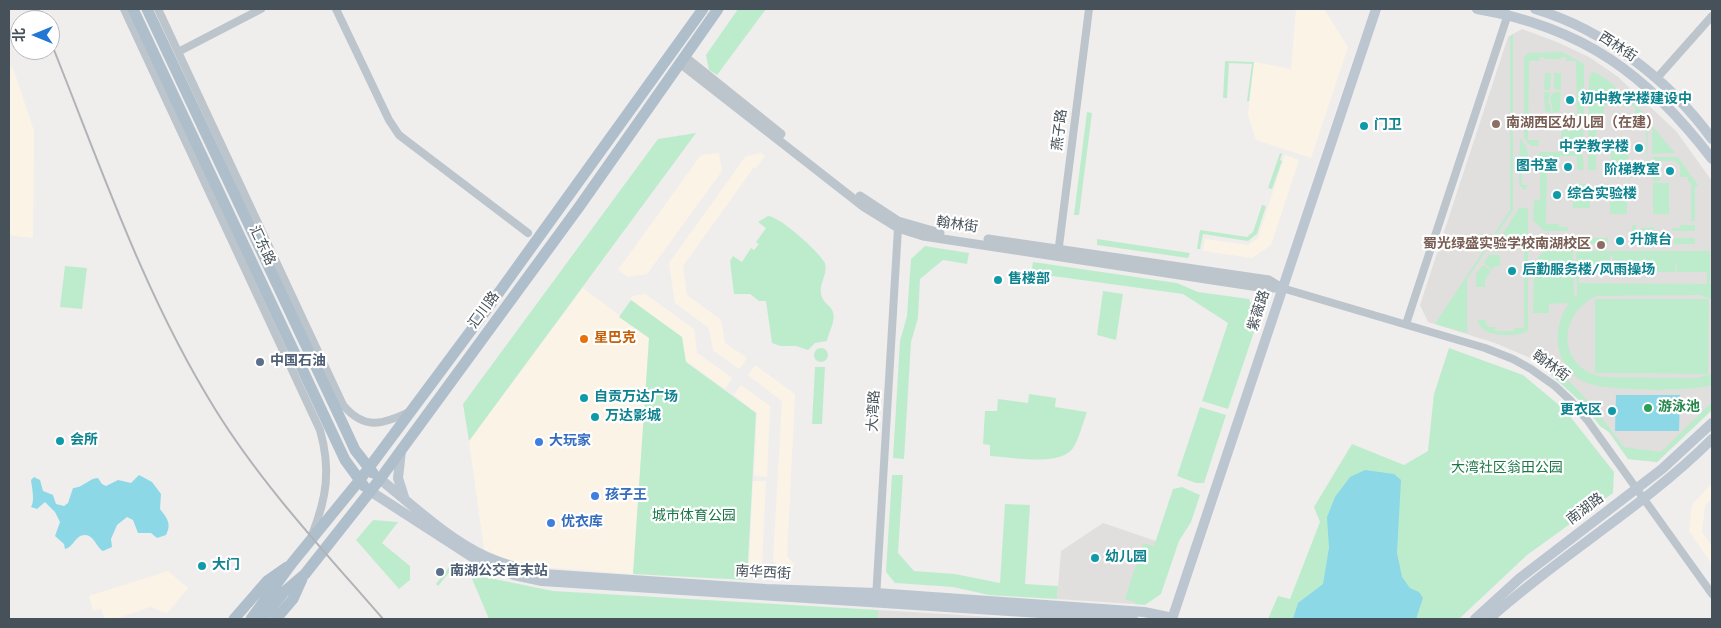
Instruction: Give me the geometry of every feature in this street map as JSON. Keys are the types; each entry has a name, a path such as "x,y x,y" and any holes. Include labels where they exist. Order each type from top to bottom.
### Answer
{"main road":[{"name":"汇东路","path":"133,9 341,451 359,481 370,491"},
{"name":"汇东路","path":"147,9 342,422 368,469 380,479"},
{"name":"汇川路","path":"251,619 292,563 359,481 411,411 703,9"},
{"name":"汇川路","path":"262,619 284,592 305,574 380,479 579,207 718,9"},
{"name":"西林街","path":"1477,9 1508,14 1563,32 1593,47 1625,68 1685,123 1712,159"},
{"name":"西林街","path":"1535,9 1599,37 1657,78 1695,115 1712,140"},
{"name":"紫薇路","path":"1172,618 1376,10"},
{"name":"南湖路","path":"1475,619 1520,578 1684,450 1712,423"},
{"name":"南湖路","path":"1489,619 1524,587 1644,498 1691,460 1712,439"},
{"path":"400,451 398,478 404,498"},
{"name":"南华西街","path":"380,479 460,541 486,557 516,568 543,574 766,589 1133,619"},
{"name":"南华西街","path":"370,491 432,530 469,557 514,575 571,584 1144,612 1172,618"},
{"path":"234,619 267,581 292,563"},
{"path":"276,619 292,599 305,574"}],"street":[{"path":"124,9 320,430 326,449 328,474 319,516 308,543"},
{"path":"158,9 343,406 353,417 366,423 393,420 411,411"},
{"path":"178,52 261,9"},
{"path":"336,9 389,120 399,135 528,233"},
{"name":"燕子路","path":"1058,251 1089,9"},
{"path":"1406,324 1508,14"},
{"path":"1657,78 1712,16"},
{"name":"翰林街","path":"683,61 864,207 923,236 1058,251 1266,288 1282,288 1406,324 1513,359 1555,386 1588,421 1712,594"},
{"name":"大湾路","path":"876,598 900,225"}],"shaded area":[{"path":"1296,9 1324,9 1348,47 1311,158 1256,140 1248,115 1254,62 1291,69"},
{"name":"蜀光绿盛实验学校南湖校区","path":"1522,29 1557,42 1589,57 1617,76 1676,131 1712,181 1712,410 1657,462 1628,459 1592,409 1549,368 1495,343 1428,322 1420,305 1508,37"},
{"path":"9,66 13,68 34,131 33,238 9,235"},
{"path":"719,153 722,171 647,274 628,277 618,270 701,155"},
{"path":"761,153 765,156 756,168 754,167 683,266 687,295 721,320 725,343 747,358 739,369 713,350 709,328 675,303 669,263 746,156"},
{"path":"1285,155 1299,160 1271,245 1252,258 1203,251 1205,239 1248,245 1258,238"},
{"name":"自贡万达广场","path":"583,288 649,338 633,574 543,567 508,560 484,549 469,441"},
{"path":"645,294 694,329 697,353 732,378 725,389 685,360 682,337 630,299 633,296"},
{"path":"755,365 795,394 787,556 795,565 791,569 780,568 773,561 782,401 748,375"},
{"path":"741,385 770,406 767,477 754,476 757,413 734,395"},
{"path":"753,481 766,481 762,563 758,567 749,567"},
{"path":"1712,483 1712,498 1705,506 1702,532 1712,547 1712,564 1689,531 1692,505"},
{"path":"1103,523 1156,541 1135,604 1057,599 1061,551"},
{"path":"168,571 188,588 167,613 150,607 115,619 105,619 101,609 93,611 89,596"},
{"path":"878,610 944,614 1023,619 878,619"}],"green space":[{"path":"738,9 766,9 717,75 709,70 706,55"},
{"path":"1513,34 1513,210 1467,279 1467,333 1435,324 1510,210 1510,36"},
{"path":"1562,52 1584,64 1584,116 1577,116 1576,61 1566,61 1566,57 1561,57 1561,59 1545,59 1540,57 1539,61 1529,61 1528,140 1539,140 1538,146 1531,146 1524,138 1524,58 1528,53"},
{"path":"1225,61 1254,62 1249,101 1247,101 1252,64 1229,63 1227,98 1223,98"},
{"path":"1593,71 1609,81 1646,115 1648,123 1647,177 1646,121 1635,121 1635,107 1627,102 1613,102 1604,106 1604,117 1596,116 1596,170 1588,170 1589,78"},
{"path":"1545,73 1551,73 1550,90 1544,90"},
{"path":"1554,73 1561,73 1561,90 1554,89"},
{"path":"1544,92 1551,93 1548,100 1552,113 1545,111"},
{"path":"1554,92 1561,92 1560,111 1553,113 1550,97"},
{"path":"1087,112 1092,113 1079,215 1074,215"},
{"path":"1652,126 1675,153 1652,154"},
{"path":"1565,130 1584,130 1582,146 1561,148 1561,132"},
{"path":"696,133 469,441 463,404 658,139"},
{"path":"1520,138 1527,148 1529,163 1522,164 1522,185 1529,185 1524,190 1519,185"},
{"path":"1611,145 1628,145 1628,168 1611,168"},
{"path":"1540,152 1578,152 1583,156 1584,170 1577,170 1577,156 1559,156 1556,162 1551,162 1551,169 1547,169 1546,224 1559,224 1559,227 1568,227 1568,231 1544,231 1533,220 1534,200 1540,200 1540,164 1534,163"},
{"path":"1280,153 1282,154 1280,160 1282,161 1272,189 1268,188"},
{"path":"1652,157 1678,157 1698,185 1695,187 1695,221 1691,221 1691,182 1688,182 1688,177 1680,177 1680,166 1675,161 1660,161 1660,181 1653,181"},
{"path":"1653,183 1669,183 1669,214 1653,214"},
{"path":"1573,184 1590,184 1590,208 1573,208"},
{"path":"1610,190 1627,190 1627,214 1610,214"},
{"path":"1262,205 1266,206 1257,234 1248,241 1203,234 1200,249 1197,249 1200,230 1247,237 1253,232"},
{"path":"1520,207 1528,209 1528,330 1515,335 1503,335 1488,332 1482,328 1477,320 1485,320 1488,327 1495,327 1495,331 1514,331 1514,328 1524,328 1524,247 1500,247 1500,252 1491,252"},
{"path":"768,216 781,222 799,235 825,263 826,267 821,294 823,300 833,311 834,319 827,341 815,343 808,350 796,346 780,346 772,343 766,301 759,301 750,294 734,294 730,261 733,256 742,262 751,248 754,250 759,244 756,242 766,228 758,222"},
{"path":"1632,225 1636,225 1636,229 1654,227 1654,231 1632,231"},
{"path":"1680,225 1695,225 1695,231 1672,231 1672,228 1679,228"},
{"path":"1634,237 1656,238 1656,244 1634,244"},
{"path":"1547,238 1568,238 1568,244 1547,244"},
{"path":"1586,238 1608,238 1608,244 1586,244"},
{"path":"1674,238 1695,238 1695,244 1674,244"},
{"path":"1097,239 1190,253 1188,258 1097,245"},
{"path":"925,246 969,253 967,264 943,260 920,279 918,318 911,342 904,459 893,458 900,341 907,316 911,259"},
{"path":"1544,250 1573,251 1574,297 1577,295 1576,251 1710,251 1712,299 1699,295 1596,296 1583,305 1574,316 1569,328 1568,341 1571,353 1578,364 1589,372 1604,377 1695,378 1712,374 1712,385 1669,390 1612,388 1587,383 1576,377 1562,359 1559,348 1559,325 1569,303 1549,304 1549,313 1533,313 1534,263","holes":["1610,255 1613,256 1612,271 1643,272 1645,256 1645,272 1675,272 1677,256 1677,272 1707,272 1707,284 1579,283 1579,271 1609,272"]},
{"path":"1489,255 1500,255 1500,266 1495,266 1492,270 1484,263"},
{"path":"1033,262 1177,283 1198,292 1249,299 1258,320 1228,409 1202,401 1228,323 1183,294 1031,273"},
{"path":"1483,265 1491,271 1485,280 1485,287 1476,287 1476,274"},
{"path":"65,266 87,268 82,309 60,307"},
{"path":"1103,291 1123,294 1116,340 1097,335"},
{"path":"1595,299 1709,299 1708,374 1595,373"},
{"name":"城市体育公园","path":"631,300 682,337 686,362 756,413 747,580 633,574 649,338 619,317"},
{"path":"818,348 824,348 828,355 824,362 818,362 814,358 814,352"},
{"name":"大湾社区翁田公园","path":"1449,348 1523,375 1565,410 1614,472 1613,493 1527,555 1459,619 1268,619 1278,596 1290,599 1320,522 1314,507 1352,444 1404,465 1428,451 1434,394"},
{"path":"1548,363 1580,392 1624,447 1661,452 1712,402 1712,410 1657,462 1628,459 1610,433 1600,426 1581,402 1550,374"},
{"path":"815,367 825,367 822,424 812,424"},
{"path":"1029,394 1056,398 1055,407 1087,412 1073,448 1067,454 1047,459 1034,460 990,456 990,445 983,444 985,411 997,411 998,399 1028,403"},
{"path":"1200,407 1226,415 1204,483 1196,483 1177,476"},
{"path":"892,475 903,475 898,553 914,571 955,574 1000,583 1005,504 1030,505 1025,584 1058,586 1057,599 989,595 953,587 895,583 886,572"},
{"path":"1182,487 1200,495 1191,522 1179,541 1161,594 1145,605 1135,604 1135,602 1125,599 1143,543 1154,546 1173,489"},
{"path":"373,520 398,522 382,543 410,566 410,580 399,589 356,540"},
{"path":"453,562 456,564 438,586 436,584"},
{"path":"470,574 553,591 878,610 878,619 489,619"}],"water":[{"name":"游泳池","path":"1616,395 1680,395 1679,431 1615,431"},
{"path":"1365,470 1394,474 1401,480 1397,553 1402,577 1410,588 1419,592 1423,598 1416,619 1293,619 1298,603 1323,584 1329,548 1327,517 1335,497 1350,477"},
{"path":"139,475 152,482 161,494 160,509 169,524 166,535 157,538 151,533 138,533 133,520 127,517 117,525 111,539 112,547 103,551 91,537 85,535 79,537 71,546 65,549 64,544 55,536 60,522 55,512 45,502 37,509 31,507 33,498 31,480 34,477 40,480 43,491 53,495 56,504 64,506 68,503 73,488 77,488 92,480 98,478 106,486 118,480 131,483"}],"railway":[{"path":"58,60 105,181 145,275 166,321 215,409 233,437 274,491 383,619"}],"place":[{"name":"初中教学楼建设中","path":"1570,100"},
{"name":"南湖西区幼儿园（在建）","path":"1496,124"},
{"name":"门卫","path":"1364,126"},
{"name":"中学教学楼","path":"1639,148"},
{"name":"图书室","path":"1568,167"},
{"name":"阶梯教室","path":"1670,171"},
{"name":"综合实验楼","path":"1557,195"},
{"name":"升旗台","path":"1620,241"},
{"name":"蜀光绿盛实验学校南湖校区","path":"1601,245"},
{"name":"后勤服务楼/风雨操场","path":"1512,271"},
{"name":"售楼部","path":"998,280"},
{"name":"星巴克","path":"584,339"},
{"name":"中国石油","path":"260,362"},
{"name":"自贡万达广场","path":"584,398"},
{"name":"游泳池","path":"1648,408"},
{"name":"更衣区","path":"1612,411"},
{"name":"万达影城","path":"595,417"},
{"name":"会所","path":"60,441"},
{"name":"大玩家","path":"539,442"},
{"name":"孩子王","path":"595,496"},
{"name":"优衣库","path":"551,523"},
{"name":"幼儿园","path":"1095,558"},
{"name":"大门","path":"202,566"},
{"name":"南湖公交首末站","path":"440,572"}]}
